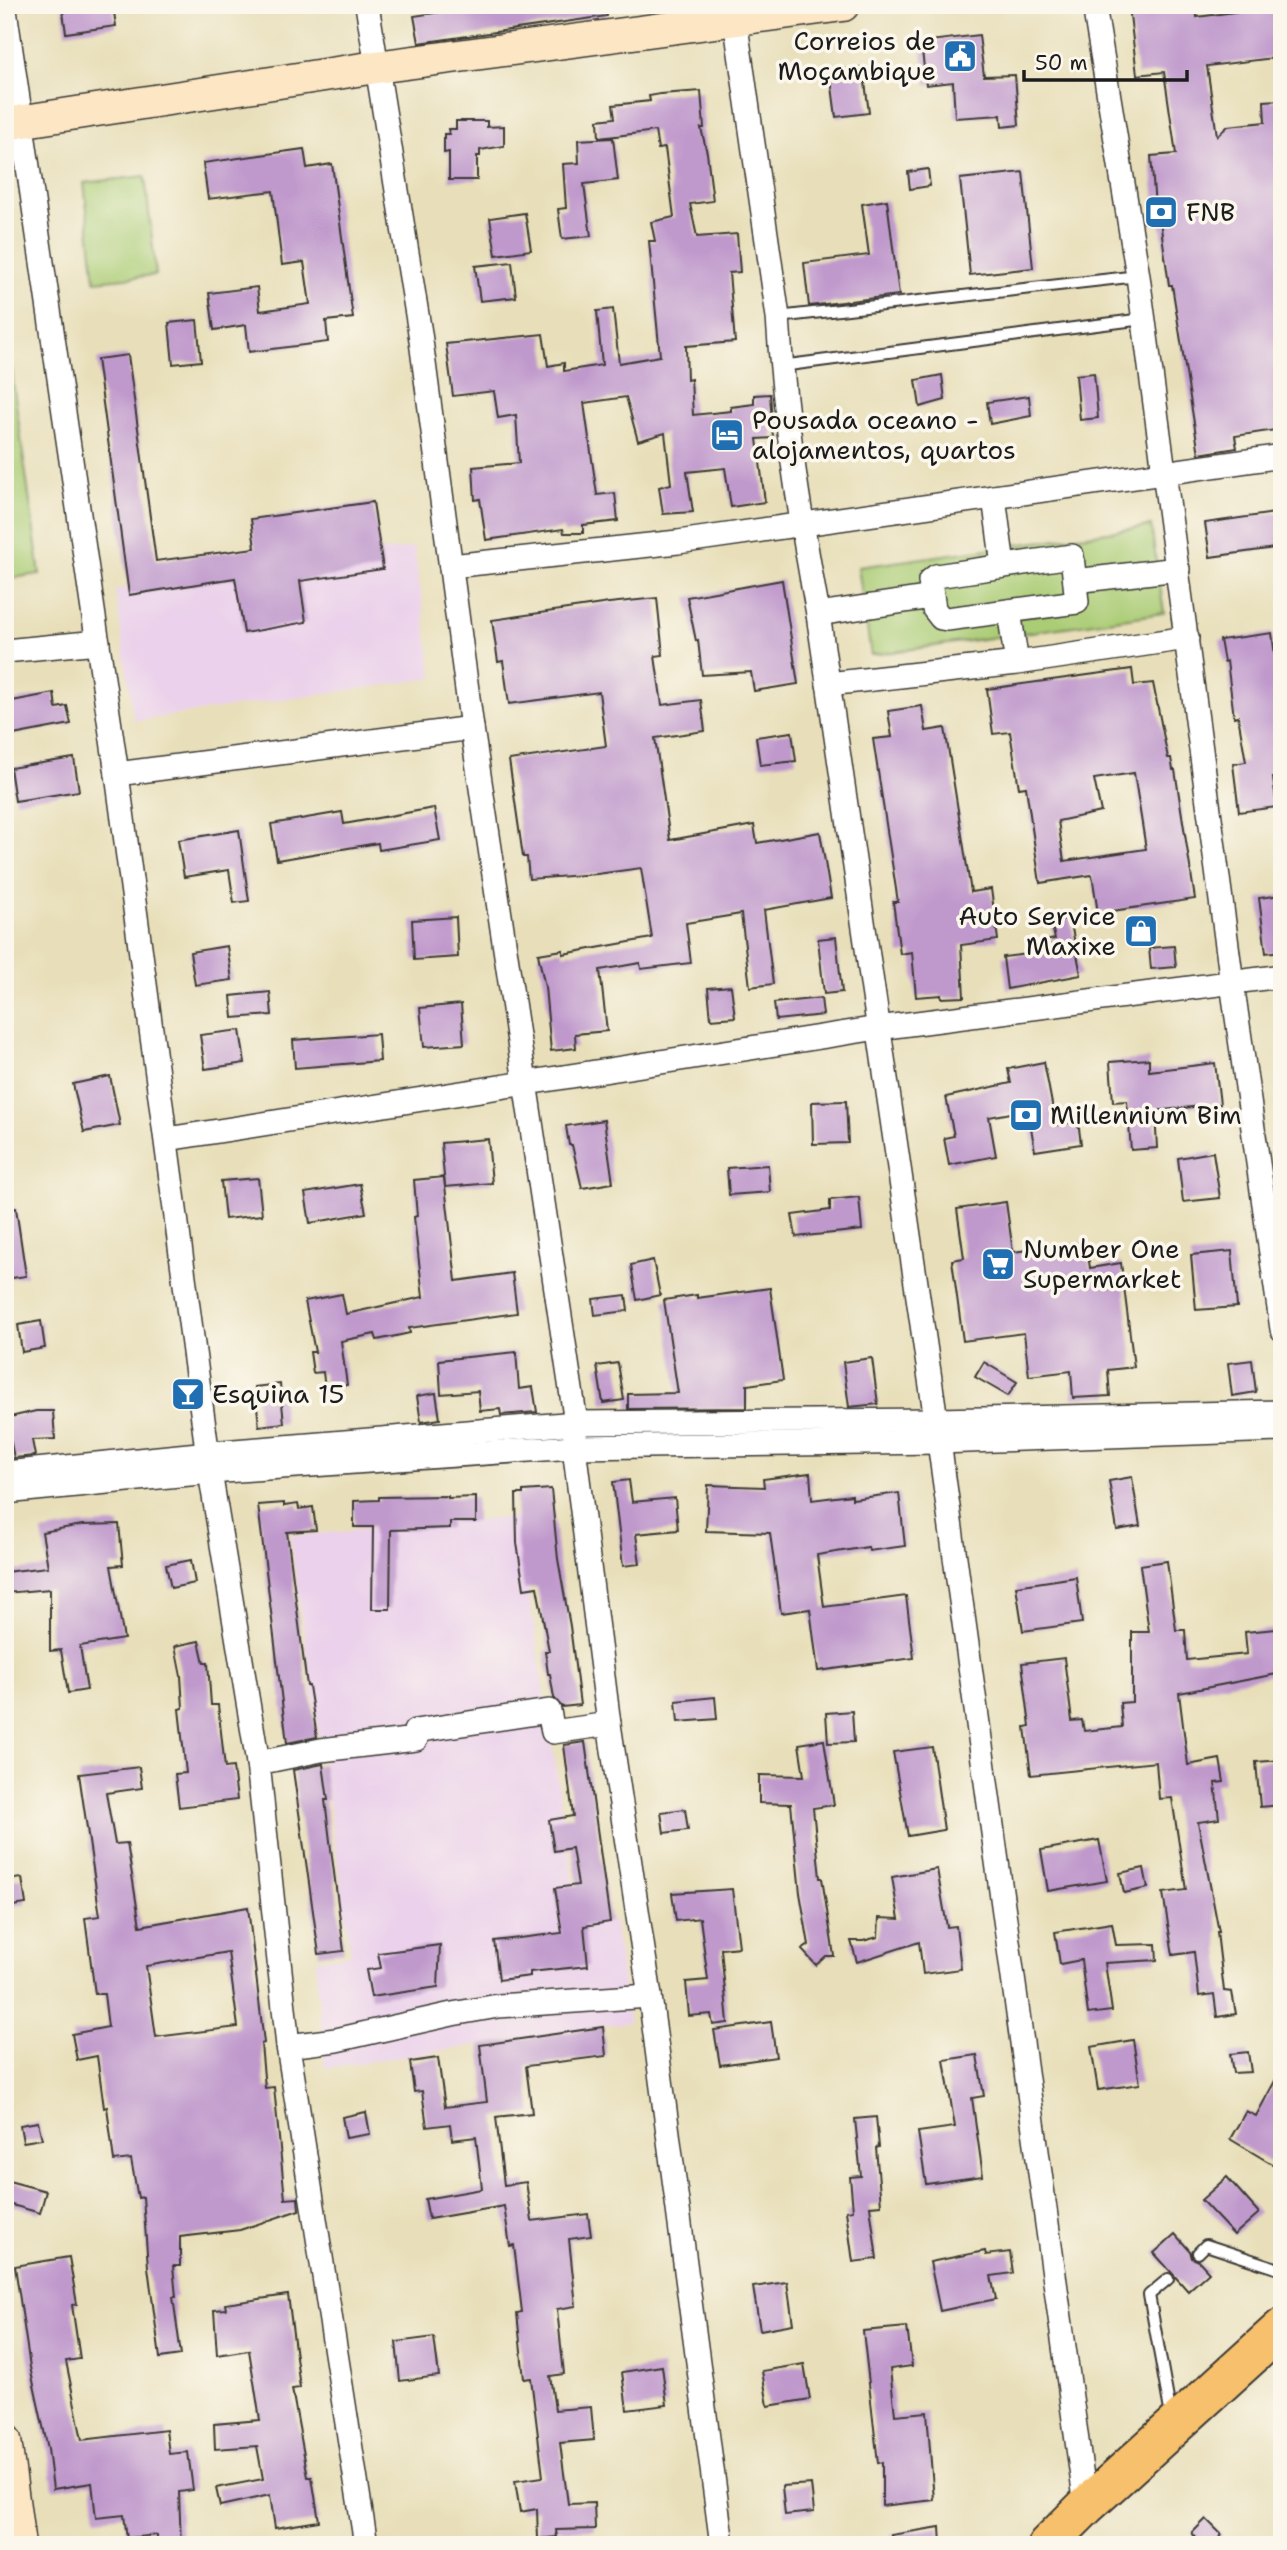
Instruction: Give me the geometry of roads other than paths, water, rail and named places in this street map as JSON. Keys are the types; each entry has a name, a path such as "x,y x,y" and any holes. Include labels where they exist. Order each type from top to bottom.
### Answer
{"highway":[{"path":"1047,2545 1086,2506 1282,2328"}],"main road":[{"path":"13,123 734,12 843,5"},
{"path":"5,2440 19,2545"}],"street":[{"path":"367,5 420,332 472,728 576,1423 574,1447 609,1724 650,1996 722,2545"},
{"path":"1094,5 1138,276 1232,983 1282,1329"},
{"path":"5,9 13,123 98,642 209,1462 258,1763 288,2046 366,2545"},
{"path":"734,12 778,317 781,366 801,523 818,614 938,1431 1086,2506"},
{"path":"451,566 678,542 1282,456"},
{"path":"994,497 1003,566"},
{"path":"1072,556 1077,602 941,618 934,609 930,582 932,577 1003,566 1072,556"},
{"path":"1075,582 1178,569"},
{"path":"818,614 932,597"},
{"path":"1009,611 1016,660"},
{"path":"828,684 1187,638"},
{"path":"5,651 98,642"},
{"path":"117,774 472,728"},
{"path":"167,1139 878,1028 1282,976"},
{"path":"5,1473 938,1431 1282,1412"},
{"path":"5,1492 209,1462 576,1423 938,1431 1282,1430"},
{"path":"258,1763 321,1750 416,1739 415,1731 549,1712 553,1732 609,1724"},
{"path":"288,2046 336,2040 498,2006 650,1996"}],"lane":[{"path":"778,317 1138,276"},
{"path":"781,366 1143,319"},
{"path":"1198,2253 1206,2245 1282,2270"},
{"path":"1168,2279 1149,2295 1173,2427"}],"place":[{"name":"Correios de Moçambique","path":"960,56"},
{"name":"FNB","path":"1161,212"},
{"name":"Pousada oceano - alojamentos, quartos","path":"727,435"},
{"name":"Auto Service Maxixe","path":"1141,931"},
{"name":"Millennium Bim","path":"1026,1115"},
{"name":"Number One Supermarket","path":"998,1264"},
{"name":"Esquina 15","path":"188,1394"}]}
